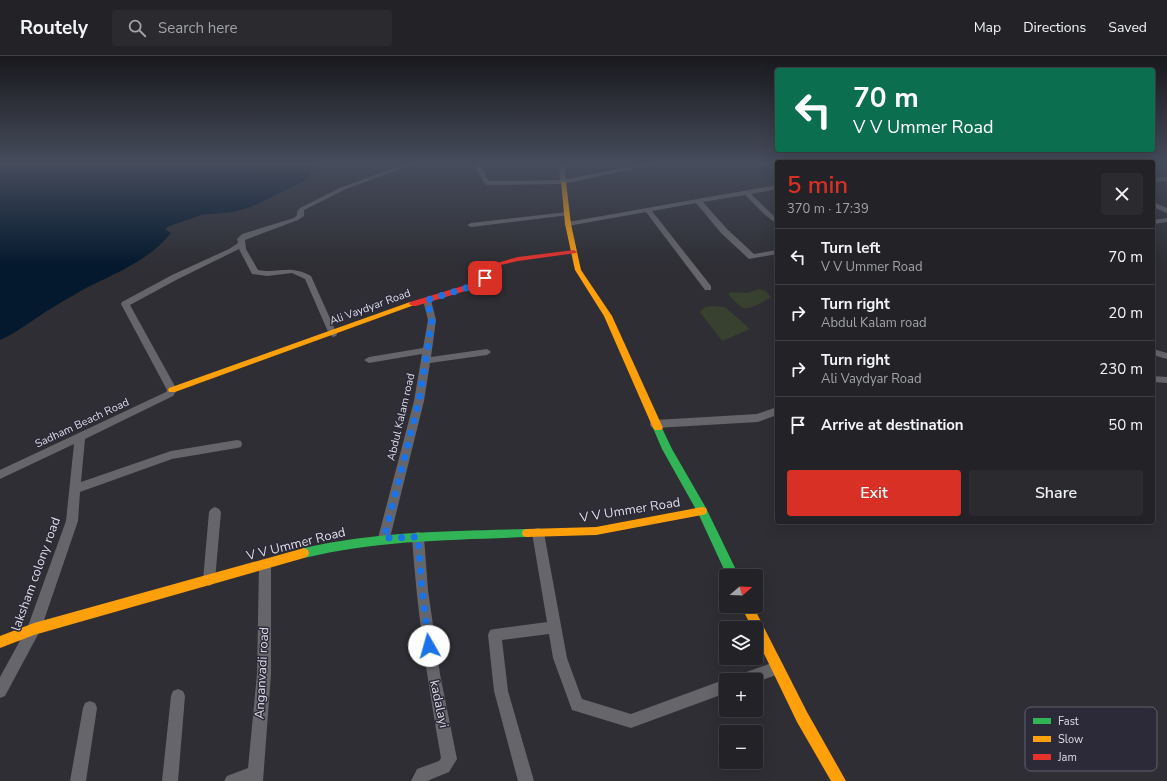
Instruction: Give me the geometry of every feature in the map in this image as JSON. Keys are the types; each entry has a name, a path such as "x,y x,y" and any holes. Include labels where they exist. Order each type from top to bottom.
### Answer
{"street":[{"path":"324,198 302,209 300,212 301,216 296,219 245,236 241,239 241,244 245,256 255,272 266,274 292,271 308,278 333,334"},
{"path":"565,198 568,224 578,270 608,316 667,450 702,511 730,569"},
{"path":"568,224 648,211 715,198"},
{"path":"752,198 775,220"},
{"path":"698,201 724,231 752,257 775,252"},
{"path":"1155,205 1167,210"},
{"path":"648,211 708,288"},
{"path":"471,224 567,214"},
{"path":"1155,222 1167,220"},
{"path":"172,390 125,304 174,277 232,251 241,244"},
{"name":"Ali Vaydyar Road","path":"172,390 427,300 479,284 493,268 499,264 518,259 574,252"},
{"name":"Abdul Kalam road","path":"384,538 419,401 432,320 427,300"},
{"path":"369,360 427,350"},
{"path":"425,361 487,352"},
{"path":"1155,353 1167,356"},
{"path":"1155,379 1167,380"},
{"name":"Sadham Beach Road","path":"0,475 170,394 172,390"},
{"path":"655,424 758,418 775,412"},
{"name":"laksham colony road","path":"0,691 34,629 72,521 80,437"},
{"path":"75,489 170,455 237,444"},
{"name":"V V Ummer Road","path":"0,642 34,629 327,547 384,538 596,531 702,511"},
{"path":"209,580 215,512"},
{"path":"538,533 560,658 577,705 631,721 719,689"},
{"name":"kadalayi","path":"418,537 422,590 433,674 449,759 444,767 422,774 419,781"},
{"name":"Anganvadi road","path":"256,777 264,674 265,564"},
{"path":"750,613 777,668 825,758 839,781"},
{"path":"526,781 501,691 495,635 555,627"},
{"path":"763,673 777,668"},
{"path":"170,781 178,696"},
{"path":"78,781 90,708"},
{"path":"232,781 256,777"}],"green space":[{"path":"759,289 766,291 771,297 750,308 743,308 728,294 731,292 747,293"},
{"path":"705,307 725,307 750,329 722,341 700,312"}],"water":[{"path":"0,198 270,198 251,207 233,212 201,215 167,227 166,230 171,233 145,257 74,295 0,340"}],"traffic: fast":[{"path":"658,428 667,449 702,511 730,569"},
{"path":"304,553 359,542 387,539 443,535 527,533"}],"traffic: slow":[{"path":"565,198 568,224 578,270 608,316 658,428"},
{"path":"172,390 413,304"},
{"path":"527,533 596,531 702,511"},
{"path":"0,642 34,629 304,553"},
{"path":"750,613 802,717 839,781"}],"traffic: jam":[{"path":"413,304 479,284 493,268 499,264 518,259 574,252"}],"route":[{"path":"429,646 422,590 418,537 384,538 419,401 432,320 427,300 479,284 485,278"}]}
